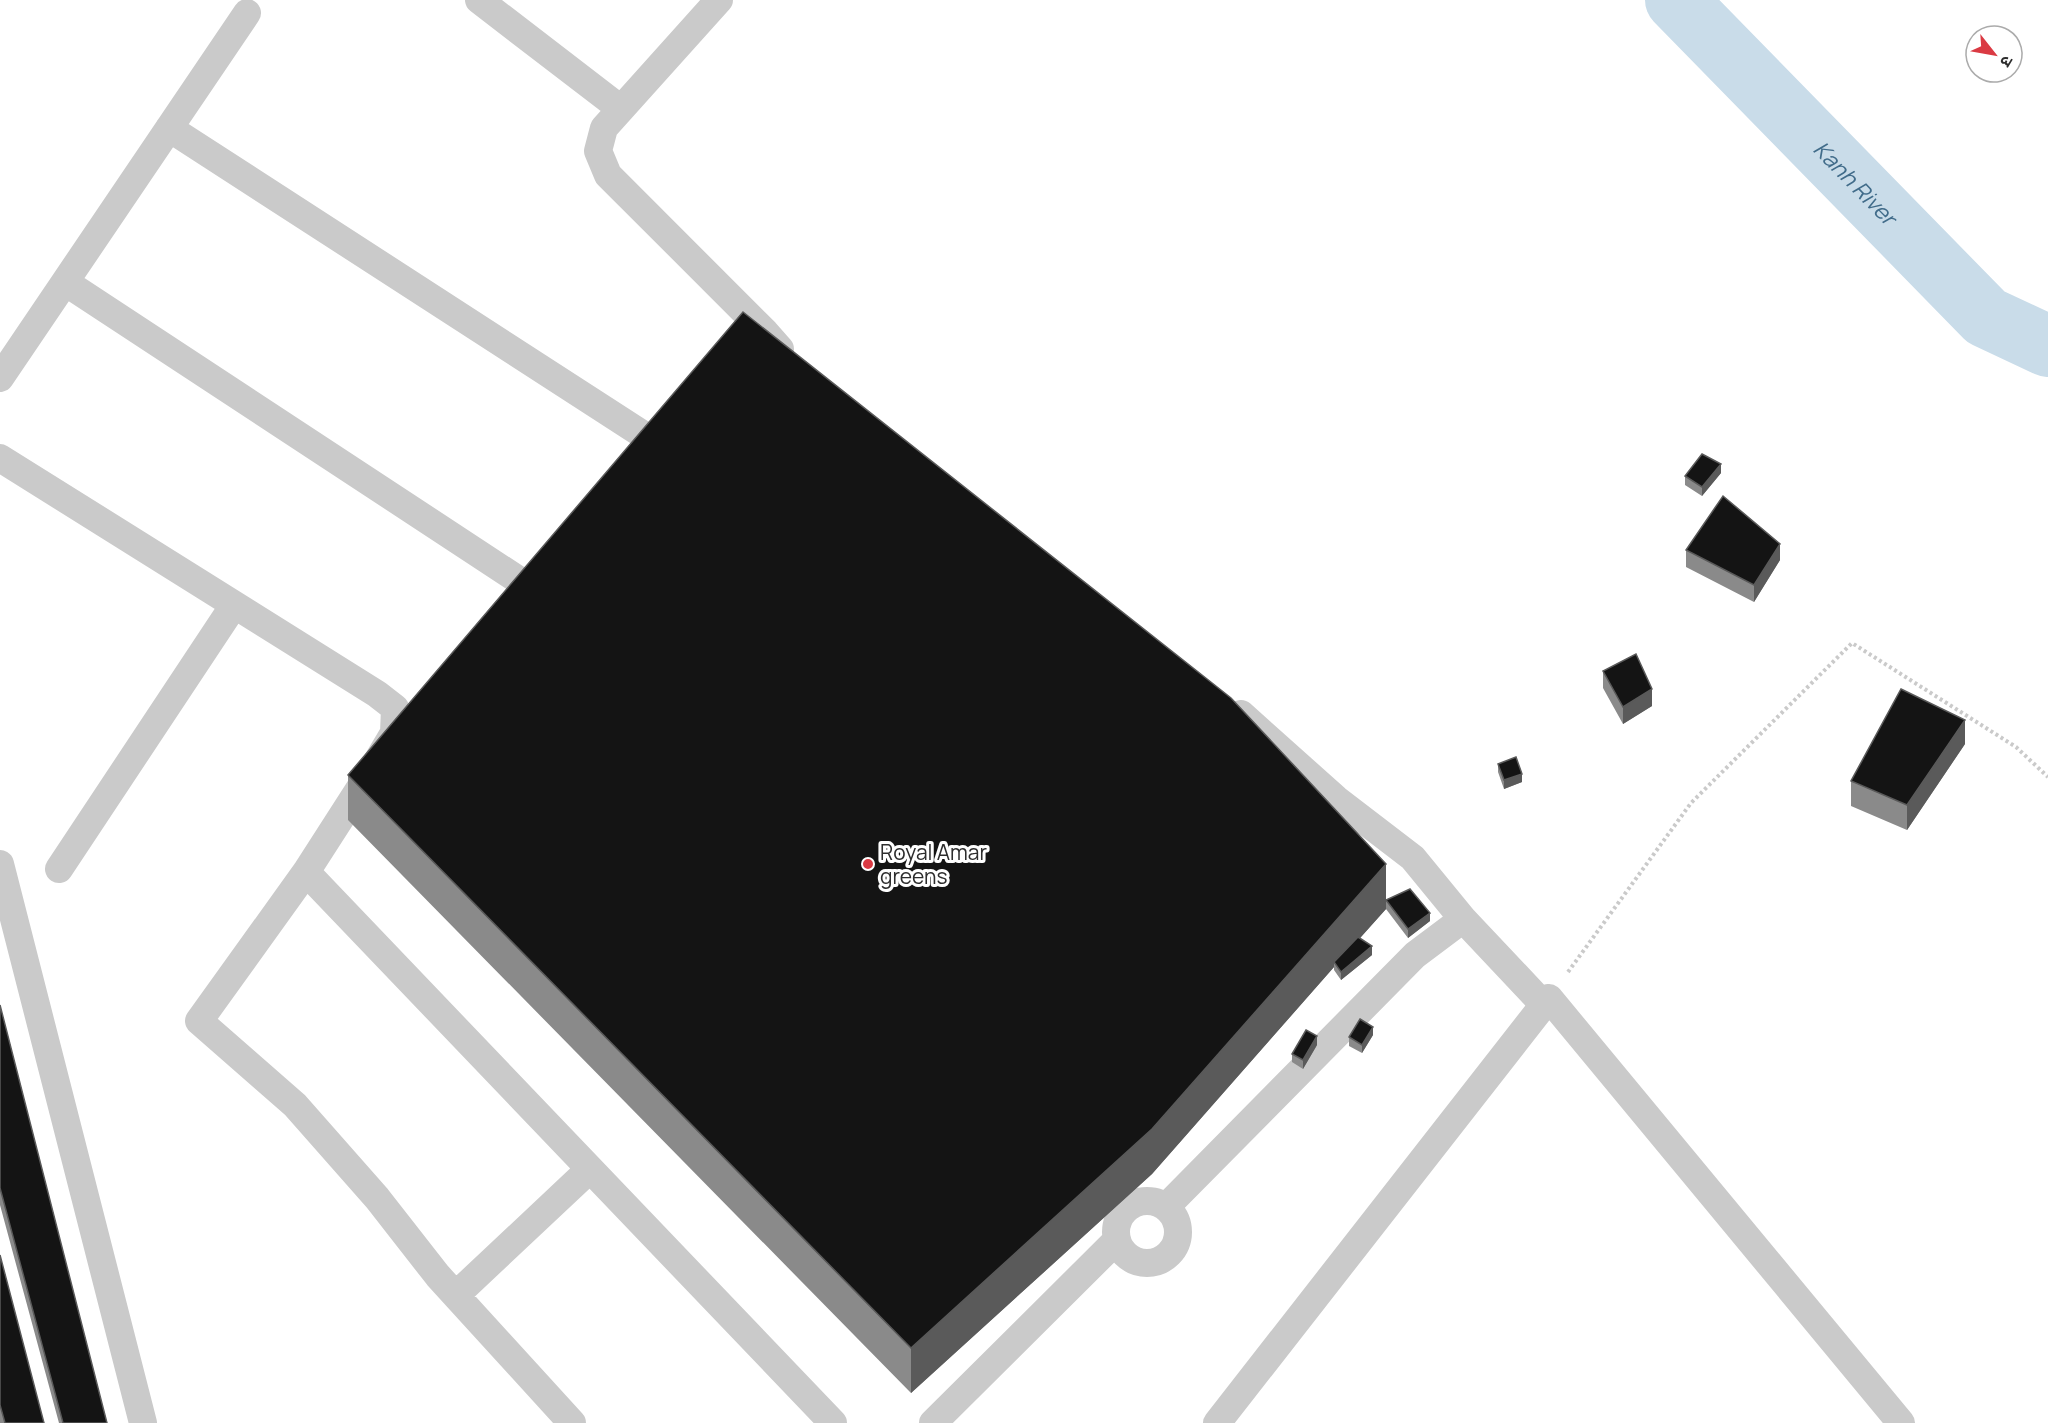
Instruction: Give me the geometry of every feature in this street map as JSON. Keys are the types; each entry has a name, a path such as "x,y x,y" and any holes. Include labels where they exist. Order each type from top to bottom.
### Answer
{"street":[{"path":"479,0 621,109"},
{"path":"718,0 604,128 598,151 608,175 765,332 797,369"},
{"path":"0,378 247,13"},
{"path":"169,128 642,434"},
{"path":"65,282 520,581"},
{"path":"0,458 377,694 395,708 394,734 306,872 199,1021 295,1105 376,1198 438,1276 572,1423"},
{"path":"59,868 234,605"},
{"path":"1221,696 1336,799 1413,858 1463,919 1546,1002 1901,1423"},
{"path":"0,864 142,1423"},
{"path":"306,872 833,1423"},
{"path":"1166,1207 1415,955 1463,919"},
{"path":"1217,1423 1546,1002"},
{"path":"456,1295 590,1169"},
{"path":"1097,1172 1132,1205"},
{"path":"1142,1201 1152,1201 1166,1207 1175,1218 1179,1227 1179,1237 1169,1255 1149,1264 1138,1263 1121,1250 1116,1230 1118,1219 1124,1210 1132,1205 1142,1201"},
{"path":"933,1423 1117,1240"}],"path":[{"path":"1546,1002 1691,803 1852,643 2016,747 2048,777"}],"building":[{"name":"Royal Amar greens","path":"743,312 1231,698 1386,864 1152,1129 911,1348 348,775"},
{"path":"1702,454 1721,464 1702,487 1685,476"},
{"path":"1723,496 1780,544 1754,585 1686,550"},
{"path":"1636,654 1652,689 1623,707 1603,671"},
{"path":"1901,689 1965,720 1907,805 1851,781"},
{"path":"1516,757 1522,774 1504,780 1498,764"},
{"path":"1410,889 1430,913 1408,929 1386,900"},
{"path":"1358,937 1372,946 1341,972 1334,962"},
{"path":"0,1005 107,1423 63,1423 0,1188"},
{"path":"1360,1019 1373,1027 1362,1045 1349,1037"},
{"path":"1306,1030 1317,1036 1303,1060 1292,1054"},
{"path":"0,1255 44,1423 5,1423 0,1405"}],"waterway":[{"name":"Kanh River","path":"1676,0 1986,317 2048,346"}],"place":[{"name":"Royal Amar greens","path":"868,864"}]}
